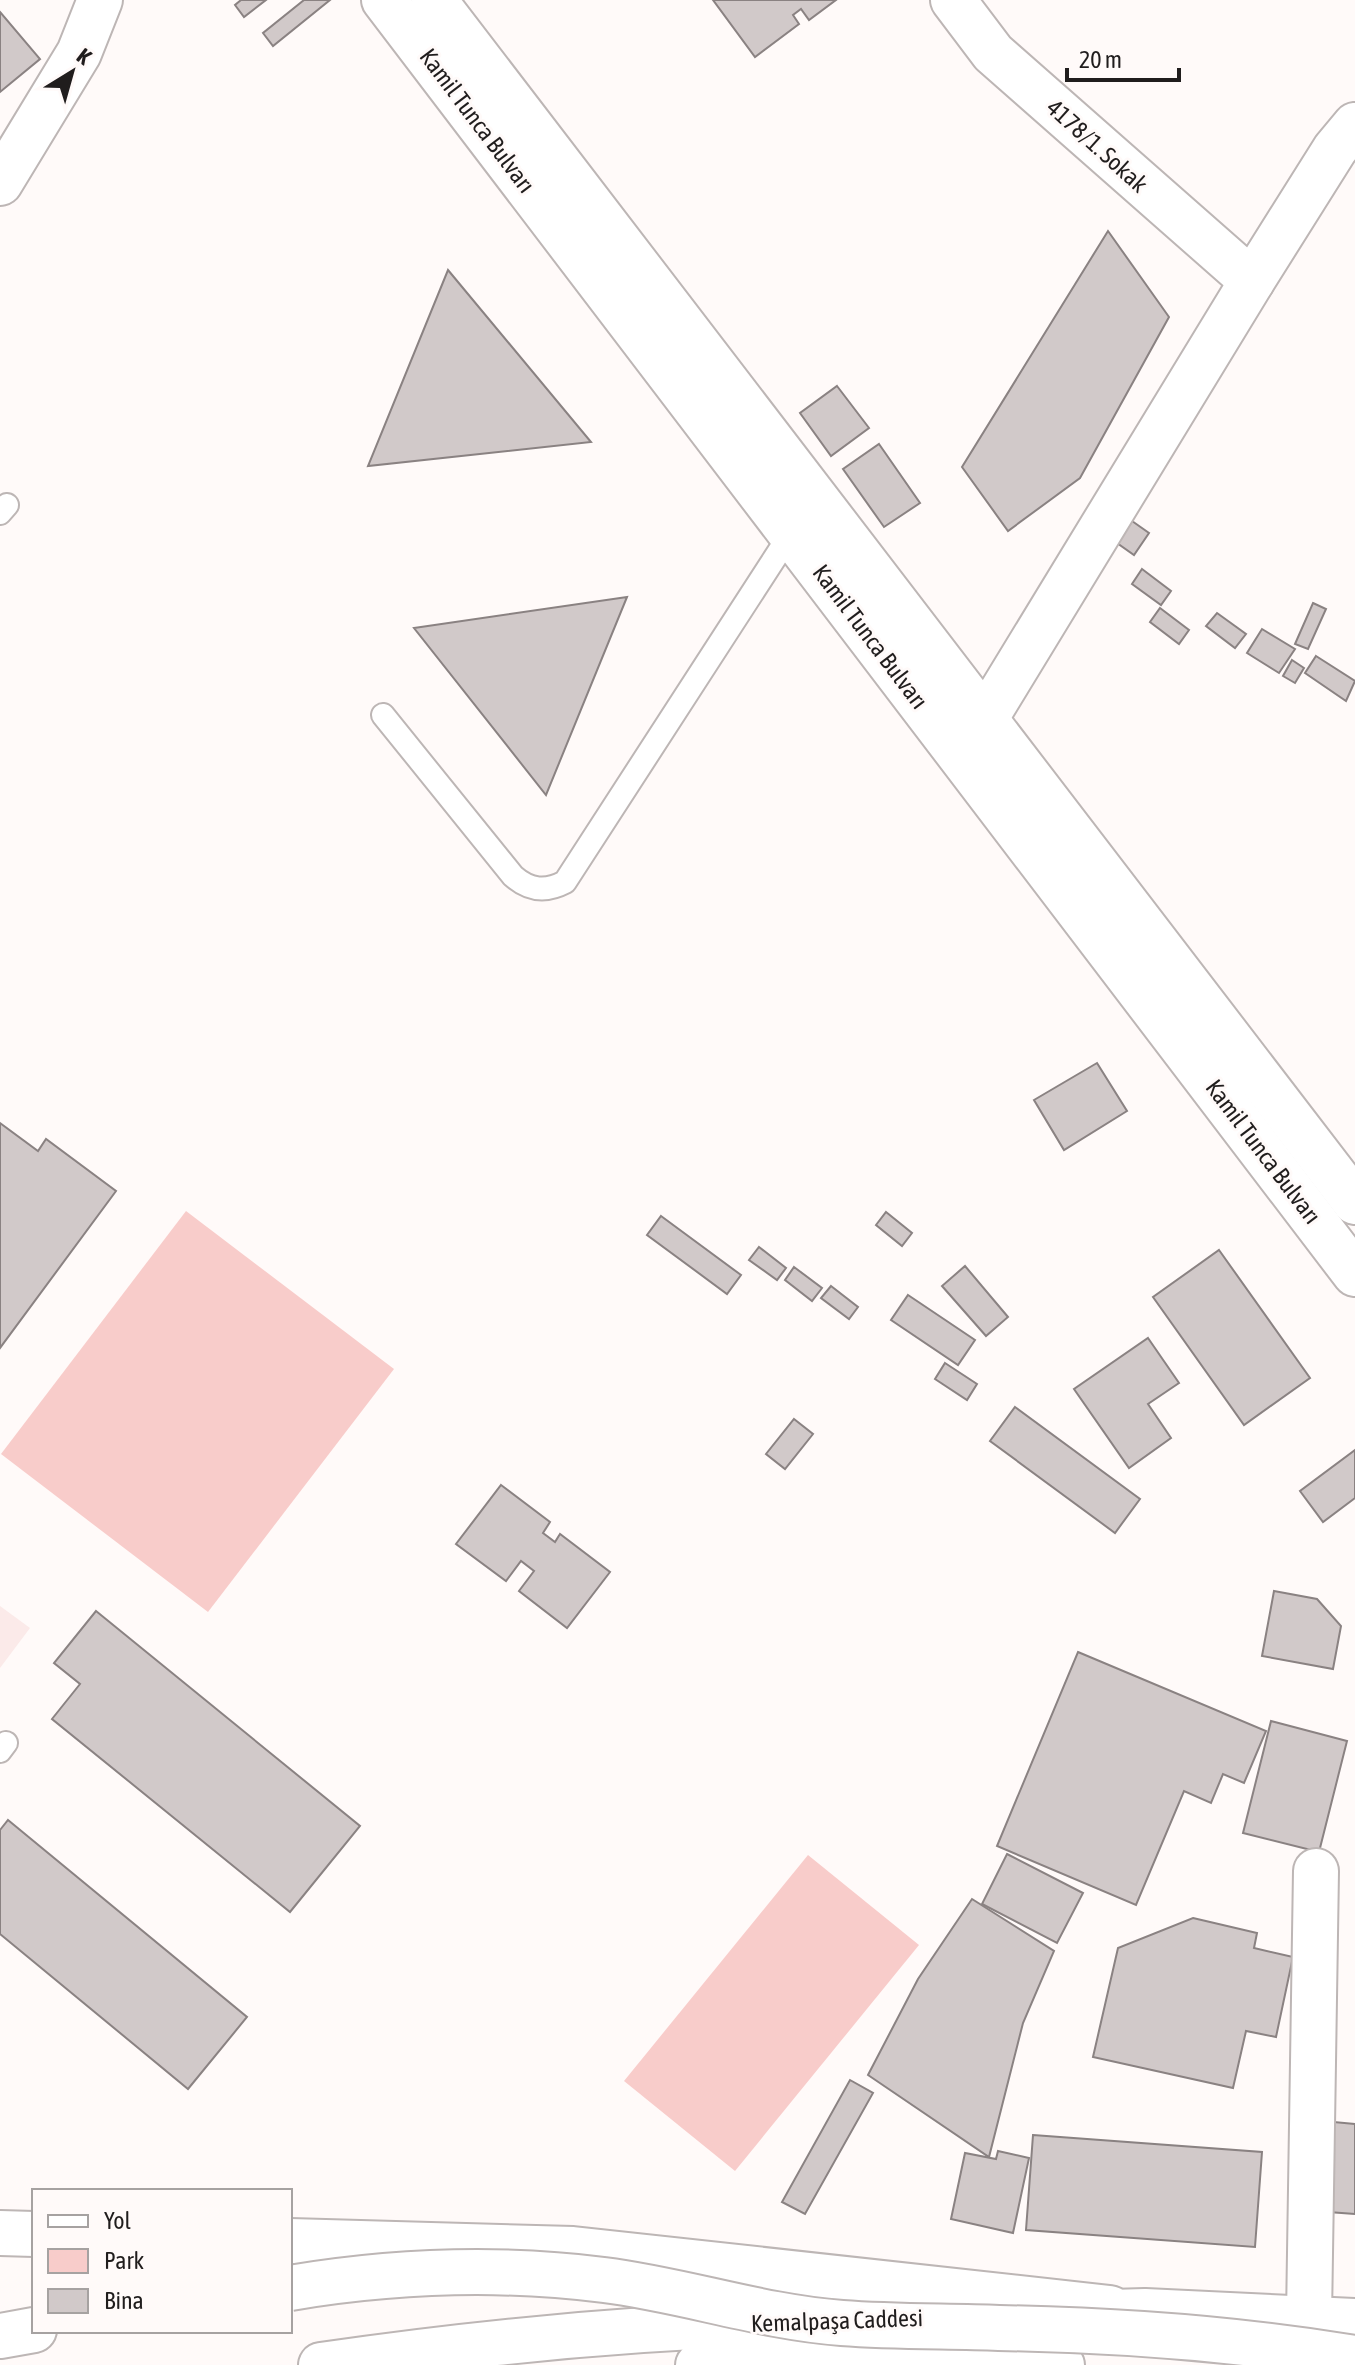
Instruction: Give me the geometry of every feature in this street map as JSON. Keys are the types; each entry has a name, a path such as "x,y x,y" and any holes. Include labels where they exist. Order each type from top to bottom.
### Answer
{"main road":[{"path":"0,183 79,53 100,0"},
{"name":"Kamil Tunca Bulvarı","path":"384,0 1355,1274"},
{"name":"Kamil Tunca Bulvarı","path":"434,0 1355,1202"},
{"name":"4178/1. Sokak","path":"953,0 993,53 1252,281"},
{"path":"985,719 1252,281 1335,149 1355,125"},
{"path":"1309,2317 1316,1871"},
{"path":"0,2233 32,2234"},
{"path":"292,2241 573,2249 1145,2311"},
{"path":"292,2288 430,2275 539,2274 604,2280 841,2323 1170,2338 1285,2347 1355,2358"},
{"name":"Kemalpaşa Caddesi","path":"321,2365 681,2326 1145,2311 1355,2321"},
{"path":"0,2336 32,2330"},
{"path":"698,2365 847,2356 1062,2365"}],"lane":[{"path":"383,715 513,876 530,888 554,888 565,882 791,533"}],"shaded area":[{"path":"0,1606 30,1628 0,1668"}],"green space":[{"path":"186,1211 394,1369 208,1612 1,1454"},
{"path":"808,1855 919,1945 735,2171 624,2081"}],"building":[{"path":"241,0 266,0 244,17 235,5"},
{"path":"304,0 330,0 273,46 263,33"},
{"path":"713,0 836,0 809,20 801,9 793,15 799,24 755,57"},
{"path":"0,12 40,59 0,92"},
{"path":"1108,231 1169,317 1080,478 1008,531 962,467"},
{"path":"448,270 591,442 368,466"},
{"path":"837,386 869,428 831,456 800,413"},
{"path":"879,444 920,503 884,527 843,469"},
{"path":"1132,521 1149,533 1134,555 1117,543"},
{"path":"1142,569 1171,591 1161,605 1132,584"},
{"path":"627,597 546,795 414,628"},
{"path":"1313,603 1326,609 1308,649 1295,644"},
{"path":"1160,608 1189,630 1179,644 1150,622"},
{"path":"1217,613 1246,634 1235,648 1206,626"},
{"path":"1262,629 1295,649 1279,673 1247,653"},
{"path":"1316,656 1355,681 1346,701 1305,673"},
{"path":"1292,660 1304,668 1295,683 1283,676"},
{"path":"1097,1063 1127,1111 1064,1150 1034,1100"},
{"path":"0,1123 38,1151 46,1139 116,1191 0,1348"},
{"path":"886,1212 912,1233 902,1246 876,1225"},
{"path":"661,1216 741,1275 727,1294 647,1235"},
{"path":"759,1247 786,1268 777,1280 749,1260"},
{"path":"1219,1250 1310,1378 1244,1425 1153,1297"},
{"path":"965,1266 1008,1317 986,1336 942,1286"},
{"path":"794,1267 822,1288 812,1301 785,1280"},
{"path":"831,1286 858,1307 849,1319 821,1298"},
{"path":"908,1295 975,1340 958,1365 891,1320"},
{"path":"1148,1338 1179,1383 1148,1404 1171,1438 1129,1468 1074,1389"},
{"path":"945,1363 977,1384 967,1400 935,1379"},
{"path":"1015,1407 1140,1499 1115,1533 990,1441"},
{"path":"794,1419 813,1434 785,1469 766,1454"},
{"path":"1355,1450 1355,1498 1323,1522 1300,1491"},
{"path":"501,1485 550,1522 543,1533 555,1542 560,1534 610,1572 567,1628 519,1591 534,1571 521,1561 506,1581 456,1544"},
{"path":"1274,1591 1317,1599 1341,1626 1333,1669 1262,1656"},
{"path":"96,1611 360,1826 290,1912 52,1719 80,1684 54,1663"},
{"path":"1078,1652 1266,1731 1244,1783 1223,1774 1211,1803 1184,1791 1136,1905 997,1846"},
{"path":"1271,1721 1347,1741 1319,1852 1243,1833"},
{"path":"8,1820 247,2017 188,2089 0,1934 0,1830"},
{"path":"1007,1854 1083,1893 1057,1943 982,1904"},
{"path":"972,1899 1054,1951 1023,2023 989,2157 868,2075 918,1979"},
{"path":"1193,1918 1257,1933 1254,1948 1293,1957 1276,2037 1246,2031 1233,2088 1093,2057 1118,1948"},
{"path":"850,2080 873,2093 805,2214 782,2202"},
{"path":"1323,2121 1355,2124 1355,2214 1315,2211"},
{"path":"1033,2135 1262,2152 1255,2247 1026,2230"},
{"path":"998,2151 1029,2158 1013,2233 951,2219 965,2153 996,2159"}]}
